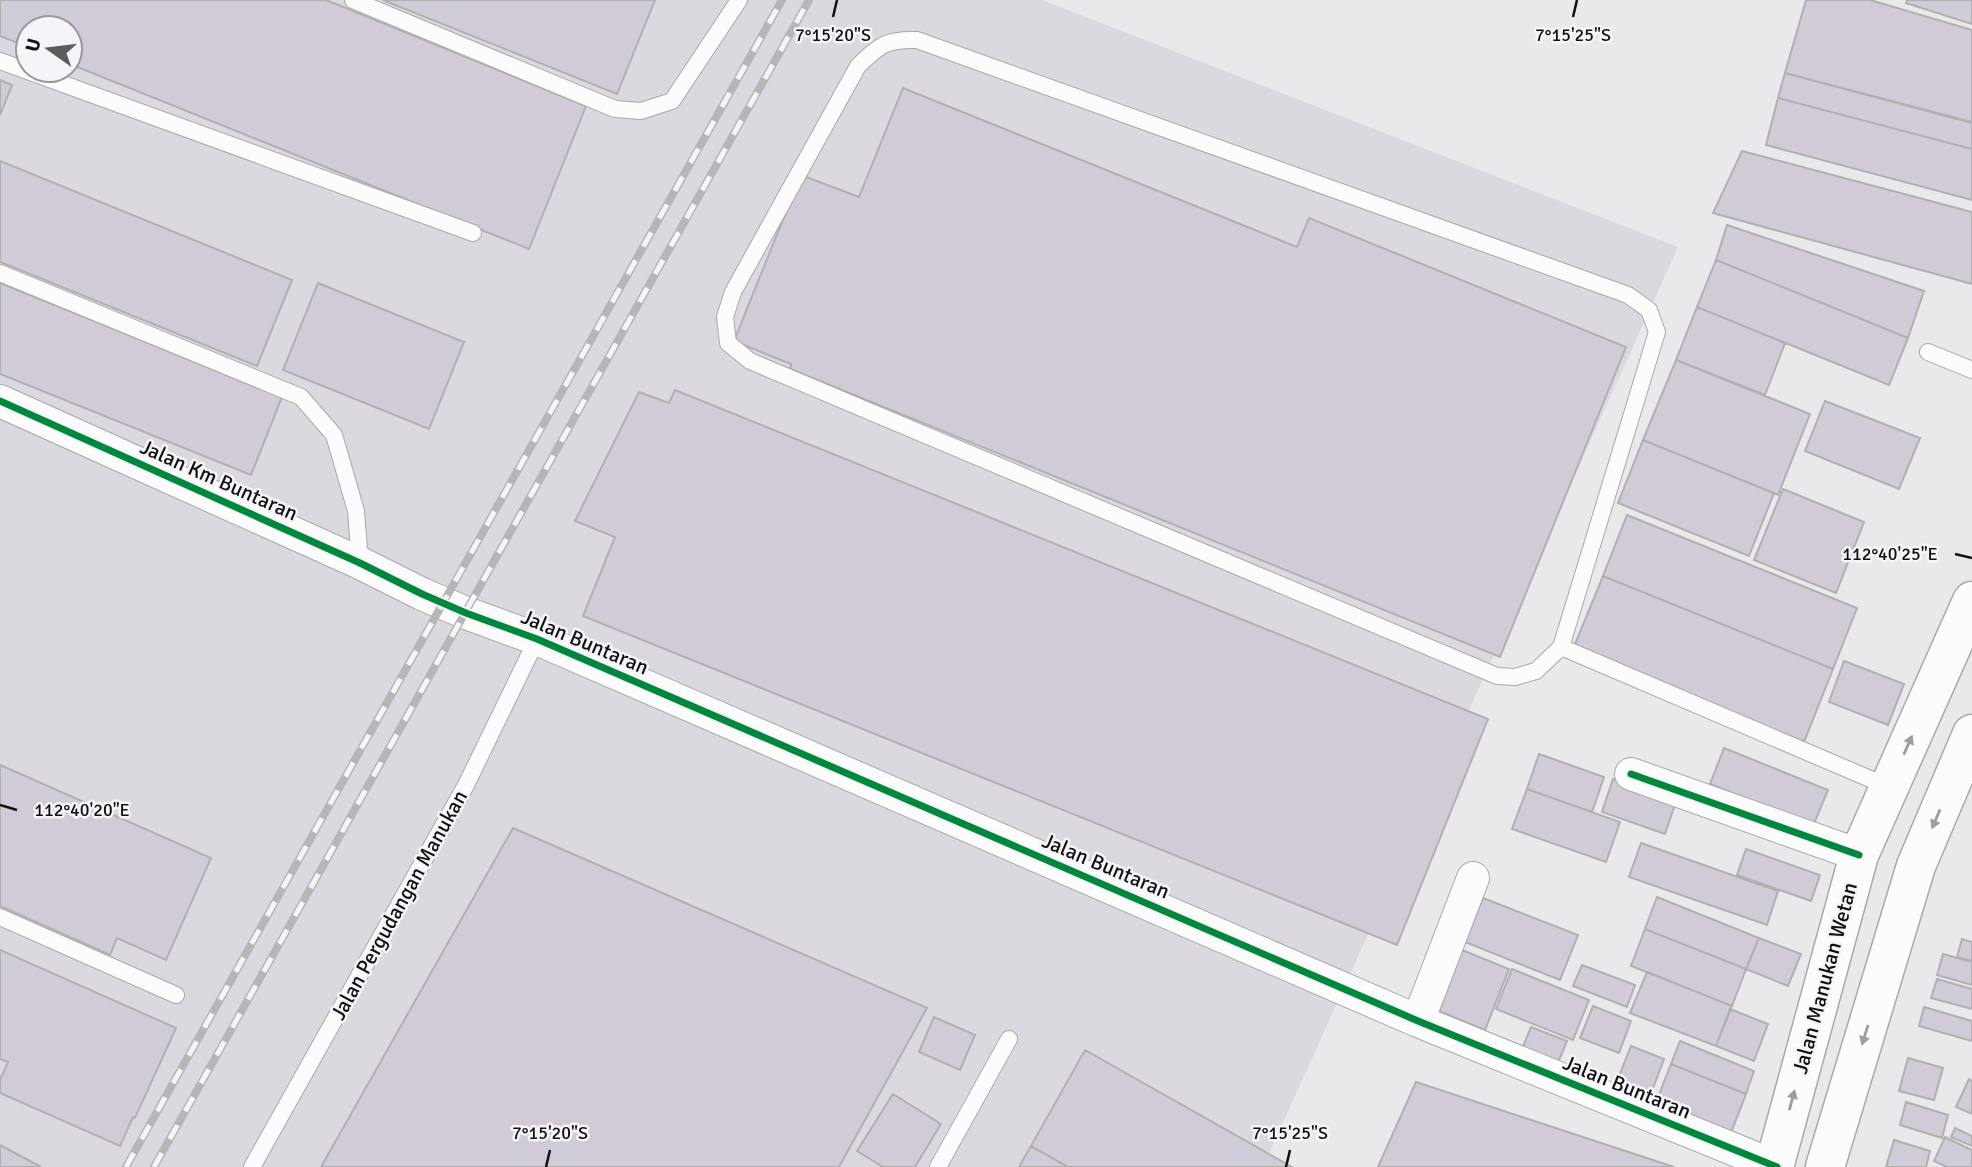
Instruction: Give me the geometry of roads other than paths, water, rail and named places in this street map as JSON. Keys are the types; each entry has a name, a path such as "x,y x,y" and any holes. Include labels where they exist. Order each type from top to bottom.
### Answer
{"main road":[{"name":"Jalan Manukan Wetan","path":"1775,1167 1859,855 1972,601"},
{"path":"1825,1167 1916,866 1972,734"}],"street":[{"name":"Jalan Km Buntaran","path":"0,401 360,563 422,594"},
{"name":"Jalan Buntaran","path":"422,594 537,639 1418,1021 1775,1167"},
{"path":"1631,774 1859,855"},
{"path":"1418,1021 1472,878"}],"lane":[{"path":"353,0 615,109 641,111 672,101 739,0"},
{"path":"898,39 917,40 1628,295 1649,310 1657,332 1561,646 1536,671 1515,677 1497,676 750,361 729,343 725,317 733,292 858,66 878,47 898,39"},
{"path":"0,61 473,233"},
{"path":"0,273 301,397 334,435 356,511 360,563"},
{"path":"1928,352 1972,370"},
{"name":"Jalan Pergudangan Manukan","path":"252,1167 466,785 537,639"},
{"path":"1561,646 1889,787"},
{"path":"0,917 176,995"},
{"path":"938,1167 1009,1039"}],"railway":[{"path":"126,1167 782,0"},
{"path":"154,1167 809,0"}]}
